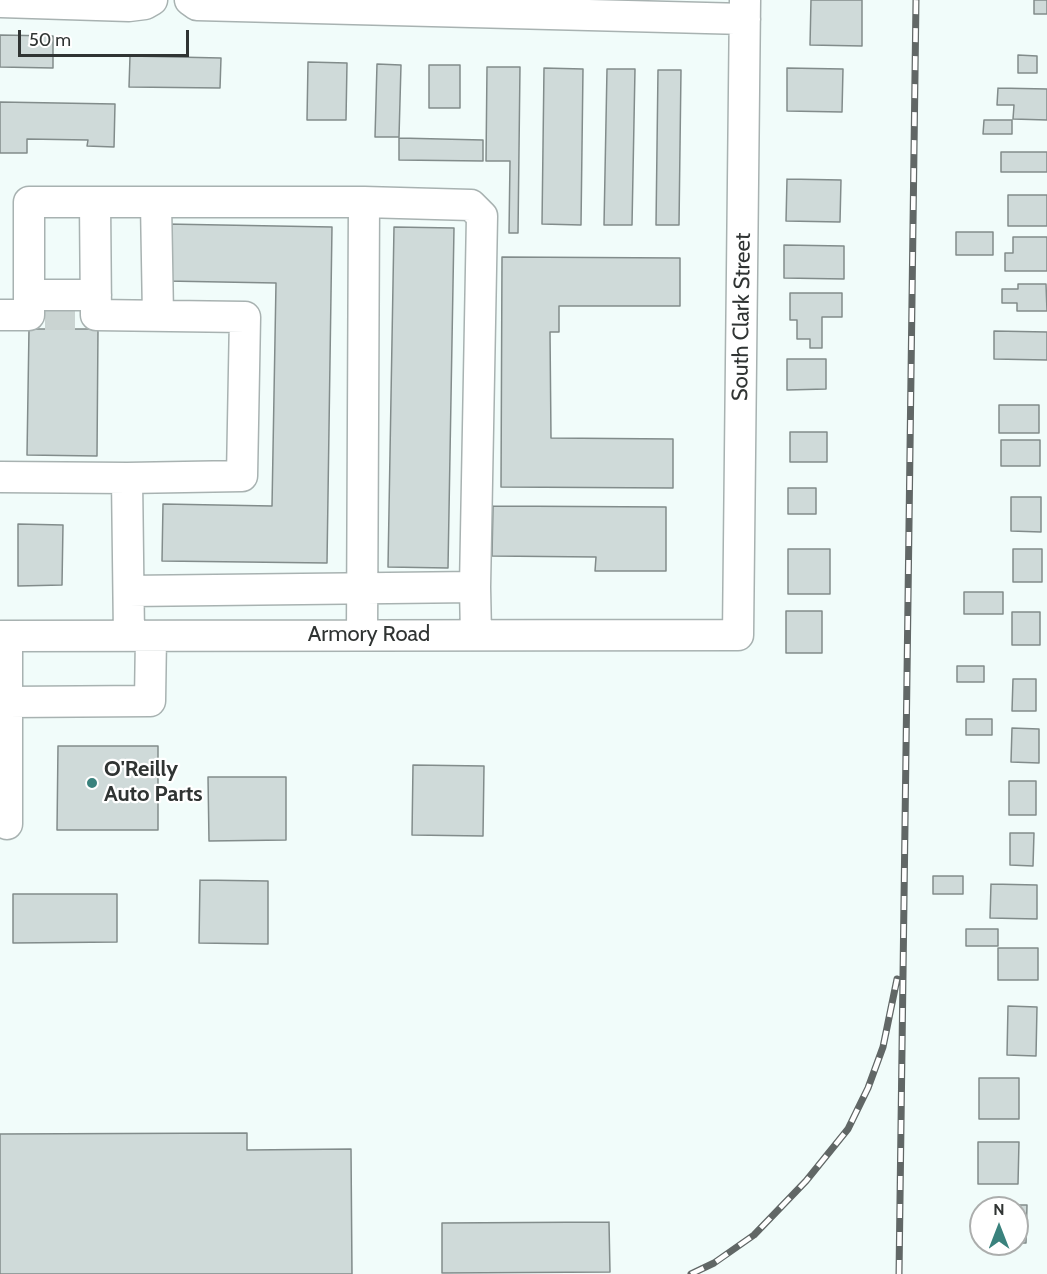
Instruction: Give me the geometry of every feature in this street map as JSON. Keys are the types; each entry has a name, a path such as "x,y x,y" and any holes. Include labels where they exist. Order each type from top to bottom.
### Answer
{"street":[{"path":"0,2 129,6 145,4 152,0"},
{"path":"190,0 196,5 745,10"},
{"name":"South Clark Street","path":"738,635 745,10"},
{"path":"0,477 242,476 245,317 158,316 89,309 26,310 29,202 364,202 471,205 482,216 476,635"},
{"path":"362,635 364,202"},
{"path":"89,309 95,203"},
{"path":"156,203 158,316"},
{"path":"8,702 150,701 140,636 129,591 127,478"},
{"path":"129,591 475,586"},
{"name":"Armory Road","path":"4,636 738,635"},
{"path":"4,636 8,702 4,762 7,824"}],"building":[{"path":"811,0 862,0 862,46 810,45"},
{"path":"1034,0 1047,0 1047,14 1034,14"},
{"path":"0,35 53,36 53,68 0,67"},
{"path":"1018,55 1037,56 1037,73 1018,73"},
{"path":"130,56 221,58 220,88 129,87"},
{"path":"308,62 347,63 346,120 307,120"},
{"path":"377,64 401,65 399,137 375,137"},
{"path":"429,65 460,65 460,108 429,108"},
{"path":"487,67 520,67 518,233 509,233 510,161 486,161"},
{"path":"544,68 583,69 581,225 542,224"},
{"path":"787,68 843,69 842,112 787,111"},
{"path":"607,69 635,69 632,225 604,225"},
{"path":"658,70 681,70 679,225 656,225"},
{"path":"998,88 1047,89 1047,120 1013,119 1014,105 997,105"},
{"path":"0,102 115,104 114,147 87,146 88,140 27,139 27,153 0,153"},
{"path":"984,120 1012,120 1012,134 983,134"},
{"path":"399,138 483,140 483,161 399,160"},
{"path":"1001,152 1047,152 1047,172 1001,172"},
{"path":"787,179 841,180 840,222 786,221"},
{"path":"1008,195 1047,195 1047,226 1008,226"},
{"path":"166,224 332,227 327,563 162,561 163,504 272,506 276,283 166,281"},
{"path":"394,227 454,228 448,568 388,567"},
{"path":"956,232 993,232 993,255 956,255"},
{"path":"1013,237 1047,237 1047,271 1005,271 1005,253 1013,253"},
{"path":"784,245 844,246 844,279 784,278"},
{"path":"502,257 680,258 680,306 559,306 559,332 550,332 551,438 673,439 673,488 501,487"},
{"path":"1018,284 1046,284 1047,311 1017,311 1017,303 1002,303 1002,289 1018,289"},
{"path":"790,293 842,293 842,317 822,317 822,348 810,348 810,339 797,339 797,320 790,320"},
{"path":"29,329 98,329 97,456 27,455"},
{"path":"994,331 1047,332 1047,360 994,359"},
{"path":"787,359 826,359 826,389 787,390"},
{"path":"999,405 1039,405 1039,433 999,433"},
{"path":"790,432 827,432 827,462 790,462"},
{"path":"1001,440 1040,440 1040,466 1001,466"},
{"path":"788,488 816,488 816,514 788,514"},
{"path":"1011,497 1041,497 1041,532 1011,531"},
{"path":"493,506 666,507 666,571 595,571 596,557 492,556"},
{"path":"18,524 63,525 62,585 18,586"},
{"path":"788,549 830,549 830,594 788,594"},
{"path":"1013,549 1042,549 1042,582 1013,582"},
{"path":"964,592 1003,592 1003,614 964,614"},
{"path":"786,611 822,611 822,653 786,653"},
{"path":"1012,612 1040,612 1040,645 1012,645"},
{"path":"957,666 984,666 984,682 957,682"},
{"path":"1013,679 1036,679 1036,711 1012,711"},
{"path":"966,719 992,719 992,735 966,735"},
{"path":"1012,728 1039,729 1039,763 1011,762"},
{"path":"58,746 158,746 158,830 57,830"},
{"path":"413,765 484,766 483,836 412,835"},
{"path":"208,777 286,777 286,840 209,841"},
{"path":"1009,781 1036,781 1036,815 1009,815"},
{"path":"1010,833 1034,833 1033,866 1010,865"},
{"path":"933,876 963,876 963,894 933,894"},
{"path":"200,880 268,881 268,944 199,943"},
{"path":"991,884 1037,885 1037,919 990,918"},
{"path":"13,894 117,894 117,942 13,943"},
{"path":"966,929 998,929 998,946 966,946"},
{"path":"998,948 1038,948 1038,980 998,980"},
{"path":"1008,1006 1037,1007 1036,1056 1007,1055"},
{"path":"979,1078 1019,1078 1019,1119 979,1119"},
{"path":"247,1133 247,1150 351,1149 352,1274 0,1274 0,1134"},
{"path":"978,1142 1019,1142 1018,1184 978,1184"},
{"path":"609,1222 610,1272 442,1273 442,1223"}],"tunnel":[{"path":"45,315 76,315"}],"railway":[{"path":"899,1274 916,0"},
{"path":"691,1274 714,1263 754,1235 806,1181 848,1129 868,1088 883,1047 897,979"}],"place":[{"name":"O'Reilly Auto Parts","path":"92,783"}]}
